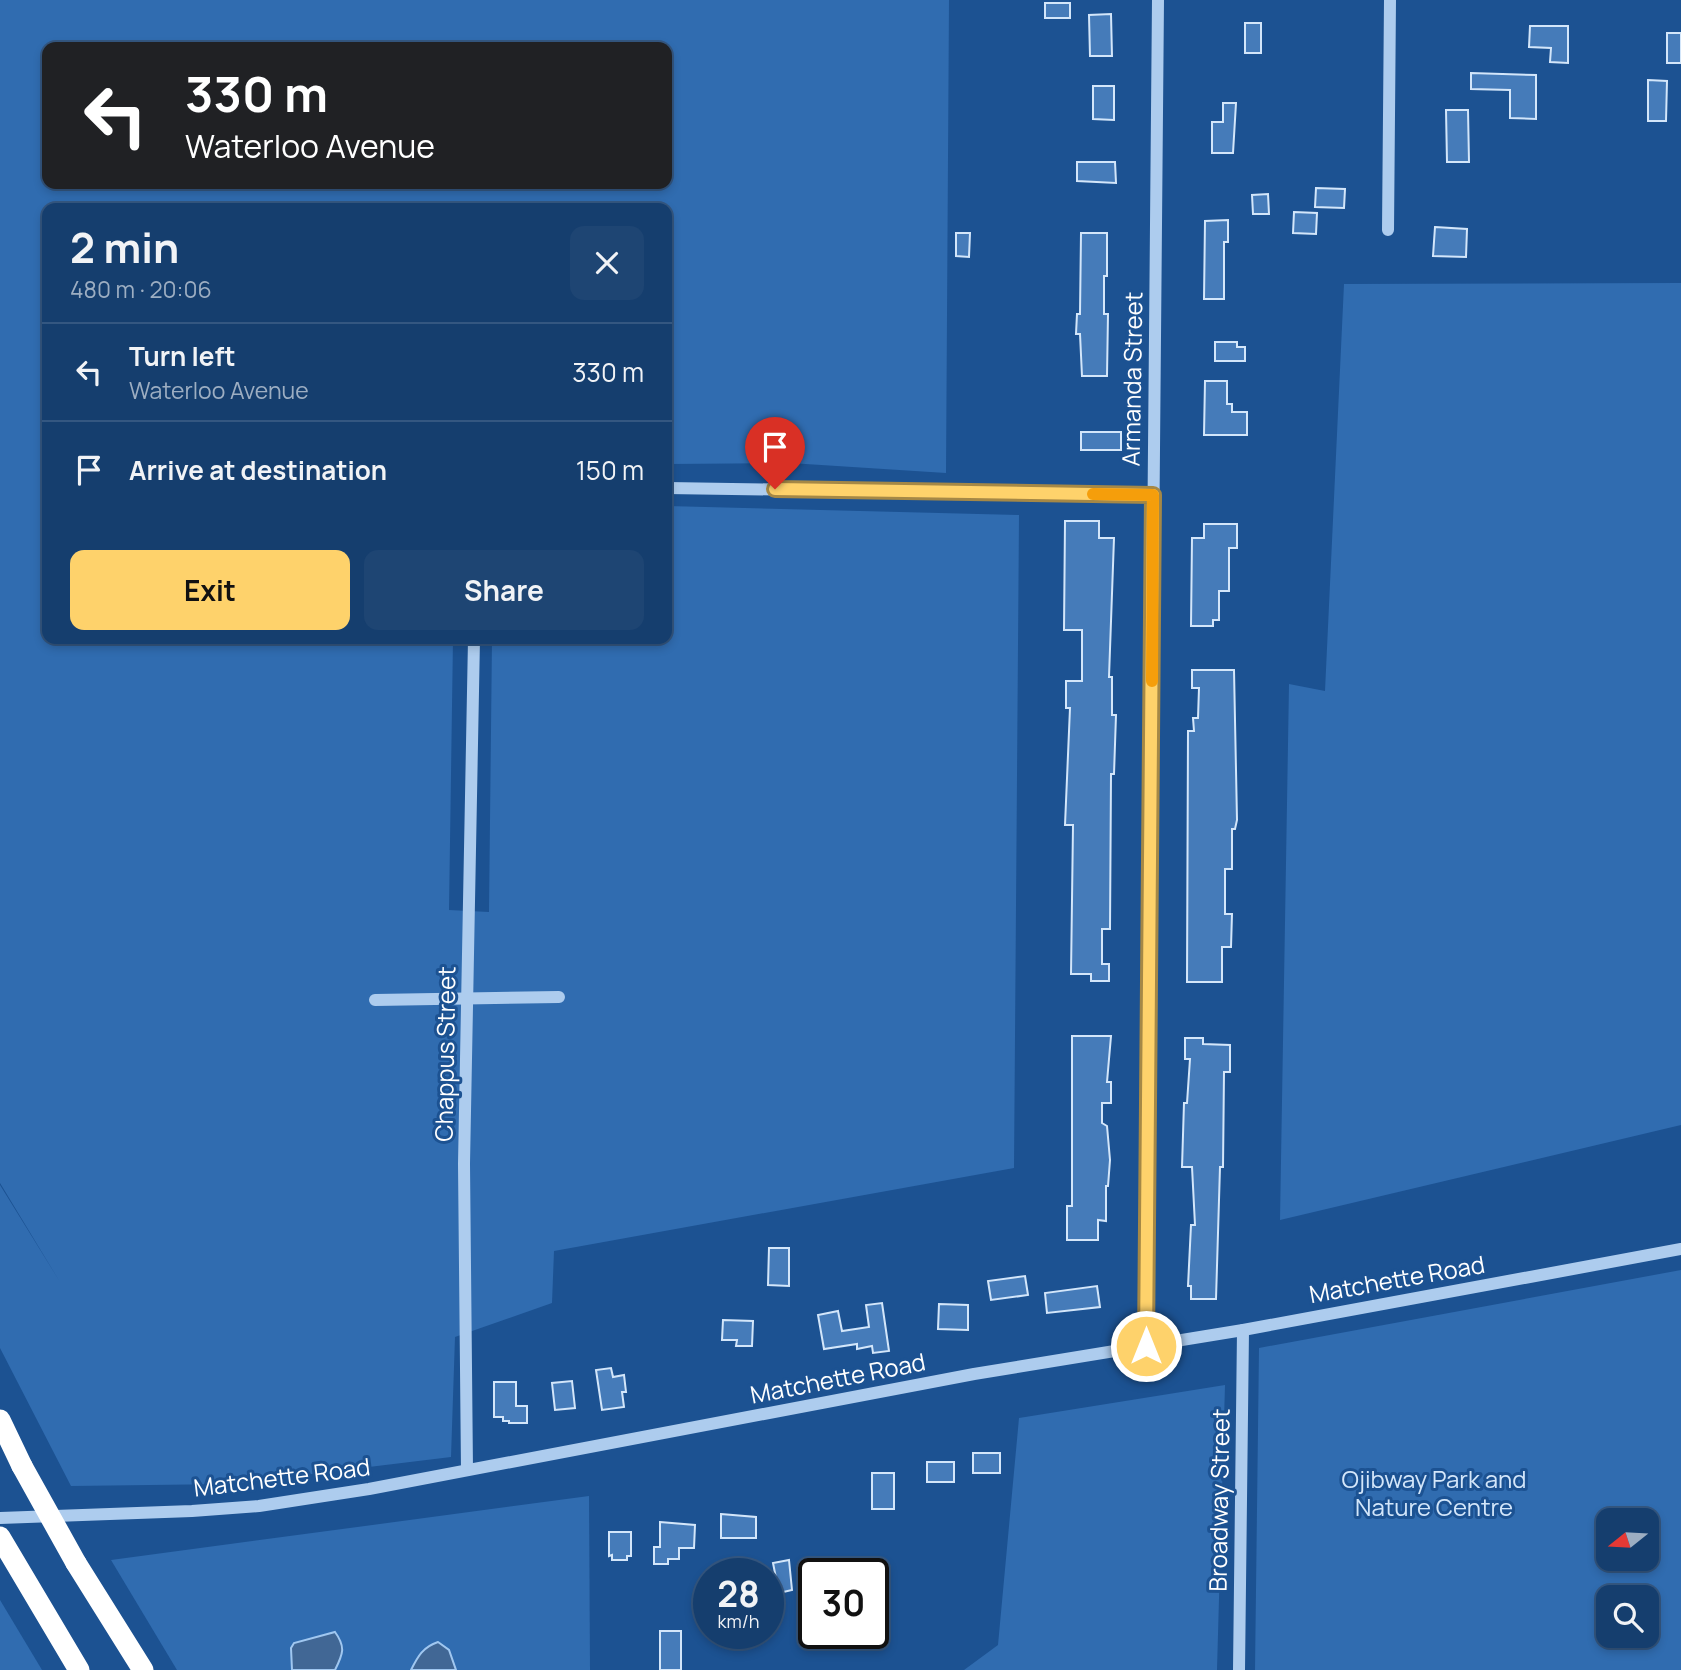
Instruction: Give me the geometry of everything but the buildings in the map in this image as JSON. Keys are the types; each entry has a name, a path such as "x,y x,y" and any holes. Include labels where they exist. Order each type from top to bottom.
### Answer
{"highway":[{"path":"0,1420 22,1466 76,1563 143,1670"},
{"path":"0,1537 79,1670"}],"street":[{"name":"Armanda Street","path":"1146,1346 1158,0"},
{"path":"1388,230 1390,0"},
{"path":"672,488 1153,495"},
{"name":"Chappus Street","path":"467,1470 464,1164 474,644"},
{"path":"375,1000 559,997"},
{"name":"Matchette Road","path":"0,1518 259,1506 467,1470 974,1374 1243,1330 1681,1249"},
{"name":"Broadway Street","path":"1239,1670 1243,1330"}],"green space":[{"path":"0,0 949,0 946,473 790,463 672,464 672,203 42,203 42,644 453,644 449,910 489,912 492,644 672,644 672,506 1019,515 1014,1168 554,1251 552,1303 455,1337 451,1457 229,1484 71,1486 0,1348 0,1185 60,1282 0,1183"},
{"path":"1681,283 1681,1125 1280,1220 1289,684 1325,691 1344,284"},
{"name":"Ojibway Park and Nature Centre","path":"1681,1270 1681,1670 1255,1670 1259,1348"},
{"path":"1225,1385 1217,1670 964,1670 998,1645 1019,1418"},
{"path":"589,1496 590,1670 177,1670 111,1560"},
{"path":"0,1600 42,1670 0,1670"}],"shaded area":[{"path":"335,1632 341,1642 342,1651 335,1670 292,1670 291,1648 294,1643"},
{"path":"438,1642 449,1650 456,1670 411,1670 421,1653"}],"slow traffic":[{"path":"1093,494 1153,495 1152,681"}],"route":[{"path":"775,489 1153,495 1146,1346"}]}
